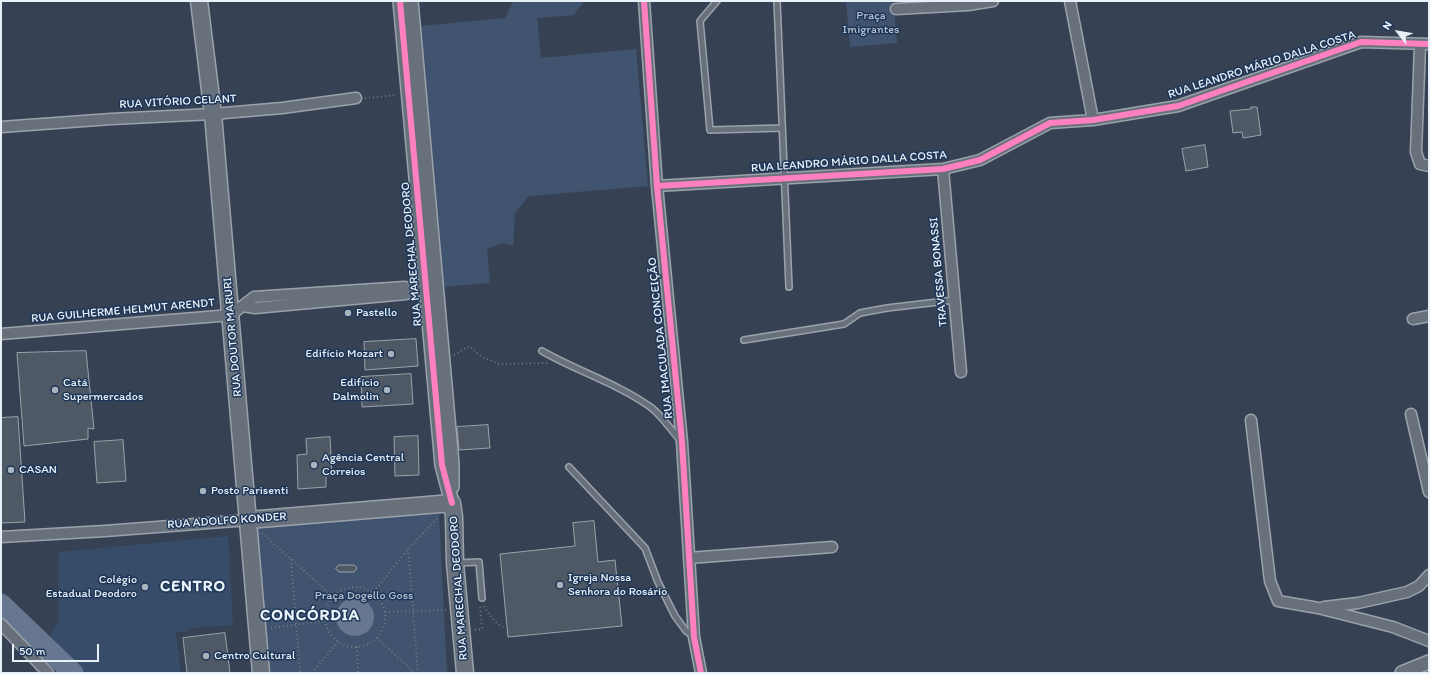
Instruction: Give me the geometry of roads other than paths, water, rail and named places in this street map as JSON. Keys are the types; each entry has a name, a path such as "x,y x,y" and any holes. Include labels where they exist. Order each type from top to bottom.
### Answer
{"main road":[{"name":"RUA DOUTOR MARURI","path":"200,1 237,311 248,520 262,673"},
{"name":"RUA ADOLFO KONDER","path":"248,520 452,503"},
{"name":"RUA MARECHAL DEODORO","path":"452,503 454,517 455,563 465,673"}],"street":[{"name":"RUA MARECHAL DEODORO","path":"400,1 442,465 452,503"},
{"name":"RUA MARECHAL DEODORO","path":"411,1 426,290 444,371 452,464 452,503"},
{"name":"RUA IMACULADA CONCEIÇÃO","path":"644,1 656,186 682,442 694,637 701,673"},
{"path":"896,9 993,1"},
{"path":"1070,1 1093,120"},
{"name":"RUA LEANDRO MÁRIO DALLA COSTA","path":"656,186 942,169 980,160 1050,124 1093,120 1178,106 1361,42 1425,44"},
{"path":"1425,44 1416,152 1420,164 1429,166"},
{"name":"RUA VITÓRIO CELANT","path":"1,128 111,119 213,114 282,108 356,98"},
{"name":"TRAVESSA BONASSI","path":"942,169 961,372"},
{"name":"RUA GUILHERME HELMUT ARENDT","path":"1,334 406,294 426,290"},
{"path":"1413,319 1429,316"},
{"path":"1411,414 1429,492"},
{"path":"1251,420 1270,581 1278,601 1318,608 1393,627 1429,641"},
{"name":"RUA ADOLFO KONDER","path":"1,536 105,531 248,520"},
{"path":"689,558 832,547"},
{"path":"1318,608 1358,603 1406,592 1419,586 1429,575"},
{"path":"1,624 48,673"},
{"path":"1402,673 1429,662"}],"lane":[{"path":"717,1 700,21 710,130 782,128"},
{"path":"777,1 789,288"},
{"path":"744,340 844,324 860,313 887,308 955,300"},
{"path":"542,352 611,384 651,406 682,442"},
{"path":"569,467 645,548 658,582 675,616 686,631 694,637"},
{"path":"455,563 479,562 482,598"}],"waterway":[{"path":"1,604 73,673"}],"place":[{"name":"Pastello","path":"348,313"},
{"name":"Edifício Mozart","path":"391,354"},
{"name":"Catá Supermercados","path":"55,390"},
{"name":"Edifício Dalmolin","path":"387,390"},
{"name":"Agência Central Correios","path":"314,465"},
{"name":"CASAN","path":"11,470"},
{"name":"Posto Parisenti","path":"203,491"},
{"name":"Igreja Nossa Senhora do Rosário","path":"560,585"},
{"name":"Colégio Estadual Deodoro","path":"145,587"},
{"name":"Centro Cultural","path":"206,656"}],"district":[{"name":"CENTRO","path":"193,587"},
{"name":"CONCÓRDIA","path":"310,616"}],"park label":[{"name":"Praça Imigrantes","path":"871,23"},
{"name":"Praça Dogello Goss","path":"364,596"}]}
